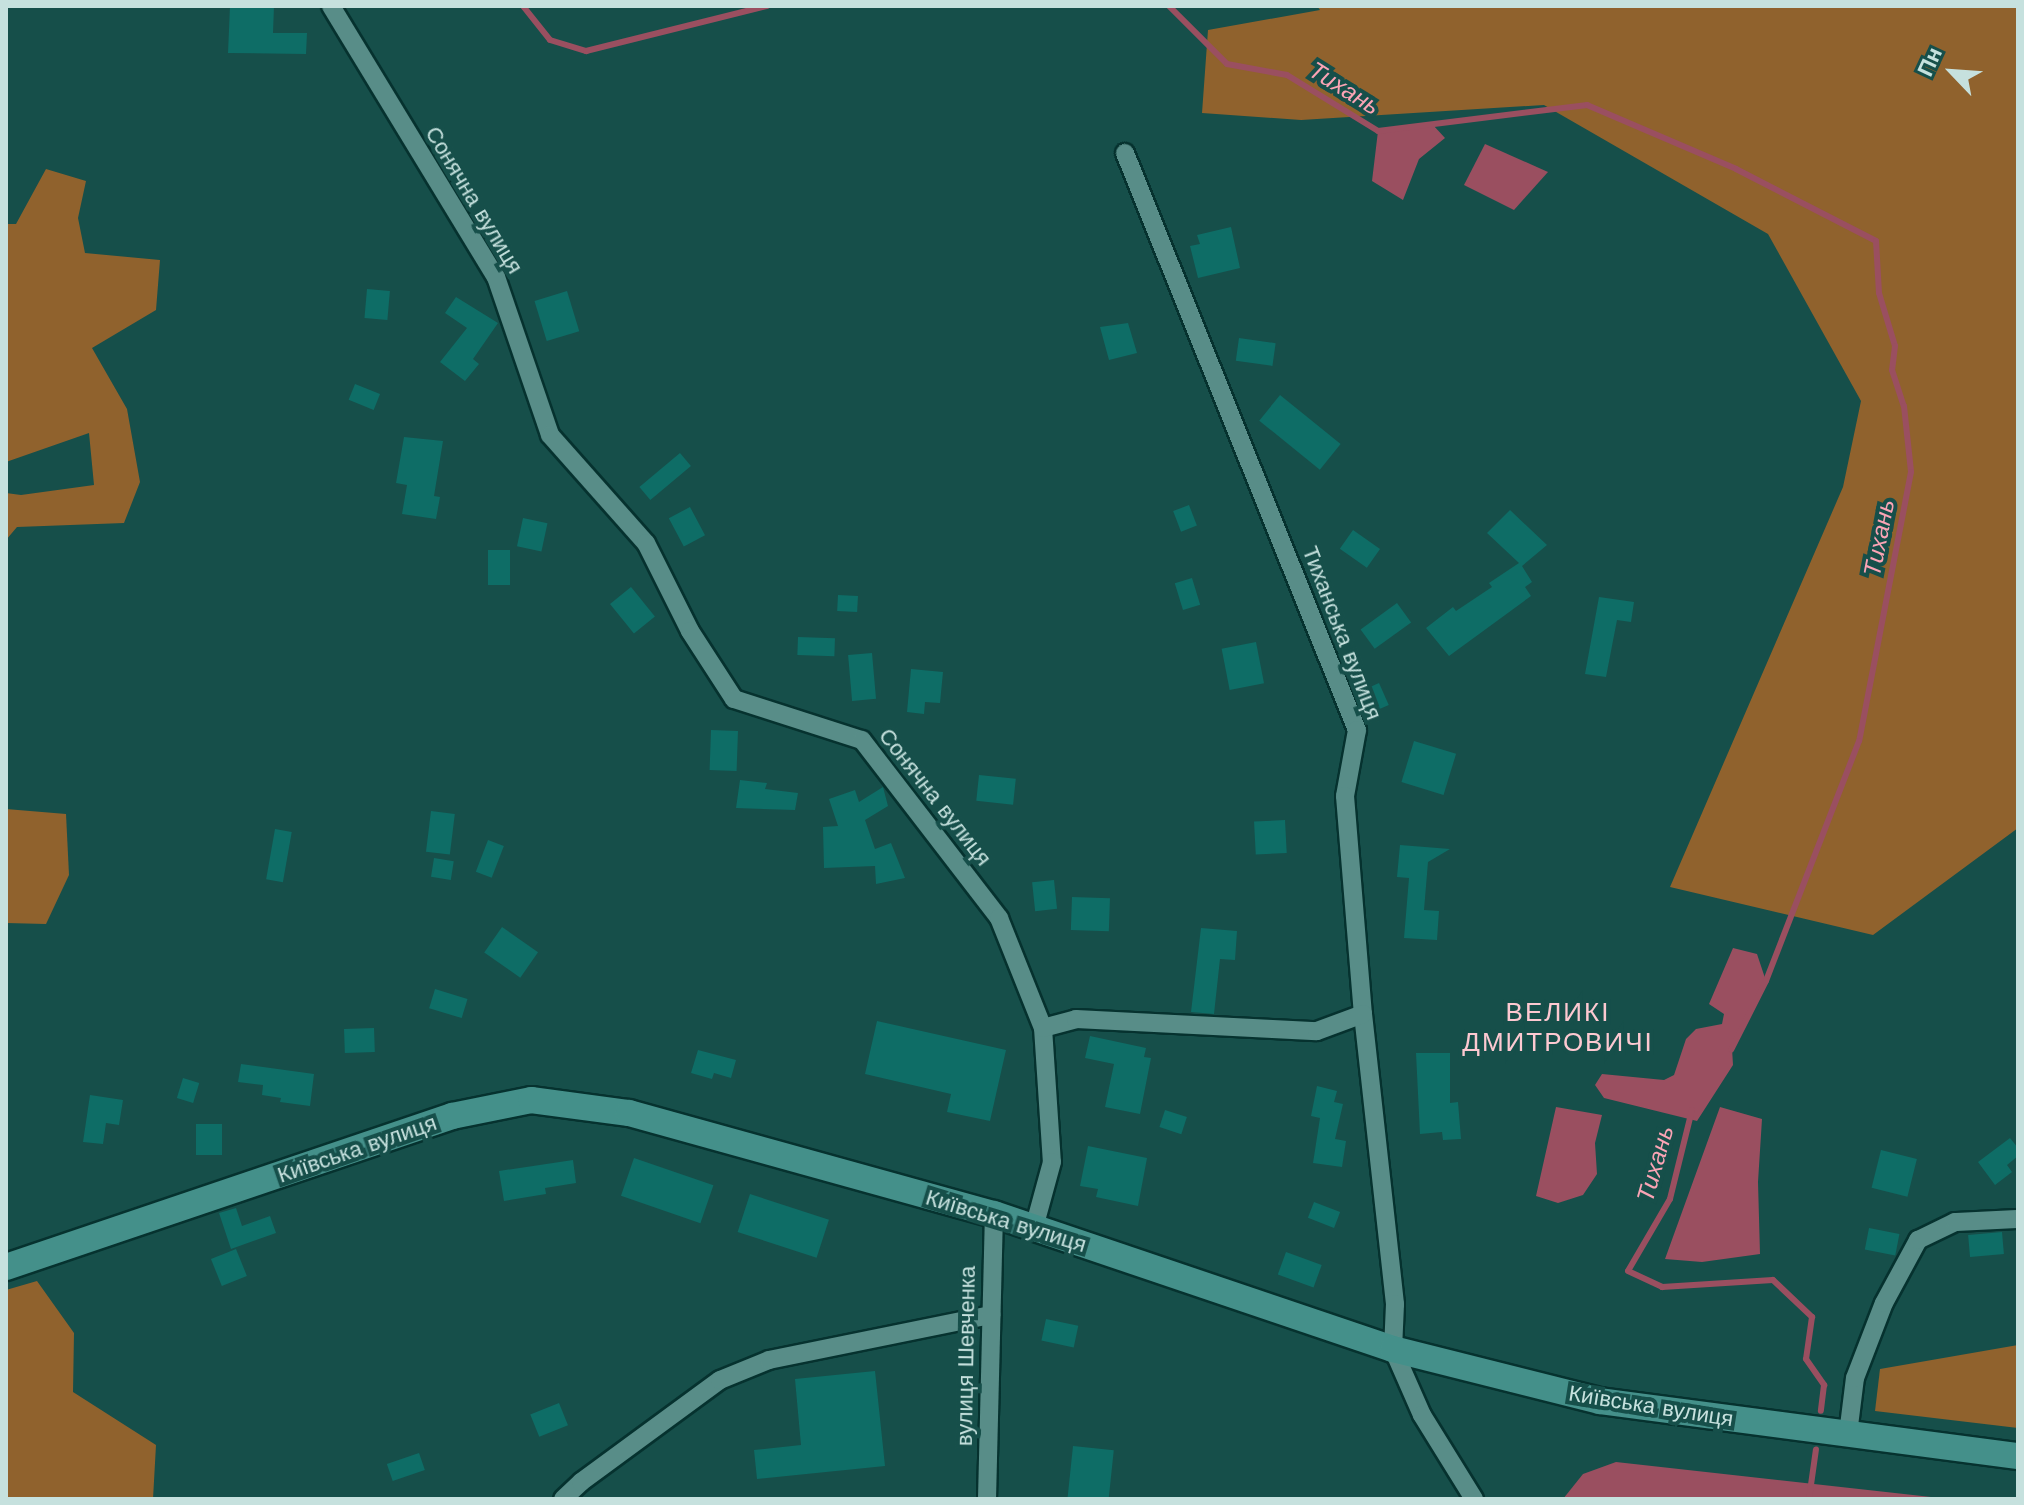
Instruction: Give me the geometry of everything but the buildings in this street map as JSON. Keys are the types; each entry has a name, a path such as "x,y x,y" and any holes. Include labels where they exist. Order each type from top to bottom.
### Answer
{"main road":[{"name":"Київська вулиця","path":"6,1267 452,1116 531,1100 629,1113 994,1214 1393,1349 1600,1401 2018,1456"}],"street":[{"name":"Сонячна вулиця","path":"331,6 496,277 550,435 646,543 690,631 734,699 862,740 999,918 1043,1028 1052,1162 1034,1228"},
{"name":"Тиханська вулиця","path":"1125,153 1357,730 1345,796 1363,1014 1395,1304 1393,1349"},
{"path":"1043,1028 1076,1019 1317,1031 1363,1014"},
{"name":"вулиця Шевченка","path":"987,1499 994,1214"},
{"path":"1848,1434 1855,1378 1884,1303 1918,1240 1955,1222 2018,1219"},
{"path":"563,1499 581,1482 720,1380 769,1360 991,1315"},
{"path":"1393,1349 1422,1415 1474,1499"}],"shaded area":[{"path":"1317,6 2018,6 2018,828 1873,935 1670,887 1843,487 1861,401 1768,234 1544,105 1301,120 1202,113 1208,30 1320,10"},
{"path":"1433,125 1445,138 1419,159 1403,200 1372,181 1378,131"},
{"path":"1485,144 1548,172 1514,210 1464,185"},
{"path":"46,169 86,181 78,218 85,253 160,260 156,310 92,348 127,409 140,482 124,523 17,527 6,540 6,493 21,495 94,485 89,433 6,462 6,224 16,224"},
{"path":"6,809 66,814 69,875 46,924 6,923"},
{"path":"1733,948 1757,954 1766,981 1732,1048 1733,1065 1697,1121 1604,1098 1595,1085 1602,1074 1664,1080 1674,1075 1686,1039 1696,1029 1722,1024 1724,1014 1709,1004"},
{"path":"1556,1107 1602,1115 1595,1143 1597,1174 1583,1195 1558,1203 1536,1196"},
{"path":"1720,1107 1762,1119 1758,1182 1760,1254 1702,1262 1665,1259"},
{"path":"37,1281 74,1333 73,1392 156,1445 153,1499 6,1499 6,1290"},
{"path":"2018,1345 2018,1428 1875,1411 1880,1369"},
{"path":"1616,1462 1949,1499 1563,1499 1583,1474"}],"waterway":[{"name":"Тихань","path":"523,6 550,40 586,51 767,6"},
{"name":"Тихань","path":"1169,6 1227,64 1287,75 1378,131 1587,105 1736,169 1876,241 1879,293 1895,346 1892,370 1904,406 1911,472 1859,741 1766,981 1731,1050"},
{"name":"Тихань","path":"1692,1110 1670,1199 1628,1271 1662,1287 1773,1280 1812,1317 1806,1359 1824,1385 1821,1411"},
{"name":"Тихань","path":"1809,1499 1816,1449"}],"district":[{"name":"ВЕЛИКІ ДМИТРОВИЧІ","path":"1558,1028"}]}
